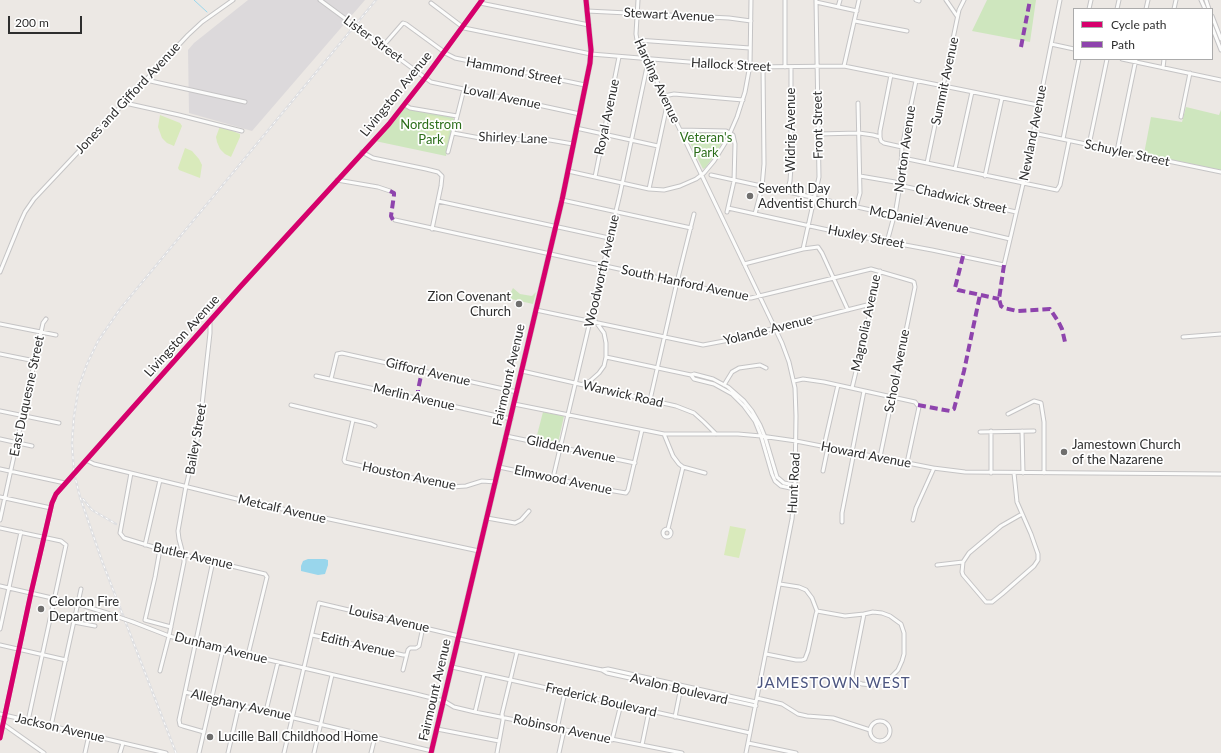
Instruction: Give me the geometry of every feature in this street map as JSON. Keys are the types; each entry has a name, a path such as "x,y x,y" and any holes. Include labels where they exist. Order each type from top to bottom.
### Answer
{"main road":[{"name":"Fairmount Avenue","path":"432,752 556,227 580,114 591,54 586,0"}],"street":[{"name":"Jones and Gifford Avenue","path":"0,272 20,223 31,204 197,26 233,0"},
{"name":"Lister Street","path":"320,0 425,78"},
{"name":"Harding Avenue","path":"638,0 637,40 724,223"},
{"path":"568,171 649,189 664,190 676,188 702,175 714,162 730,133 743,100 750,67 751,0"},
{"path":"784,67 785,0"},
{"path":"838,7 840,0"},
{"path":"844,66 860,0"},
{"path":"946,0 958,17"},
{"name":"Summit Avenue","path":"928,163 959,10 964,0"},
{"name":"Newland Avenue","path":"1004,265 1060,0"},
{"path":"482,1 589,25"},
{"name":"Livingston Avenue","path":"0,738 31,593 51,508 56,494 362,152 389,124 405,105 482,1"},
{"path":"816,1 857,11"},
{"name":"Front Street","path":"803,248 819,176 816,1"},
{"name":"Hallock Street","path":"431,3 462,27 591,54 647,61 750,67 844,66 1038,105"},
{"name":"Stewart Avenue","path":"587,11 729,18 751,21"},
{"path":"1213,19 1221,39"},
{"path":"855,21 907,31"},
{"name":"Hammond Street","path":"383,46 401,24 406,24 444,52 459,60 585,86"},
{"path":"1213,30 1221,50"},
{"path":"637,40 750,48"},
{"path":"1051,44 1073,49"},
{"name":"Royal Avenue","path":"595,177 620,57"},
{"path":"1063,139 1079,60"},
{"path":"1089,145 1107,60"},
{"path":"1117,151 1136,60 1162,68 1221,80"},
{"path":"1162,68 1164,60"},
{"name":"Woodworth Avenue","path":"553,478 616,211 647,61"},
{"path":"755,214 762,187 764,164 763,67"},
{"name":"Widrig Avenue","path":"787,192 791,171 791,67"},
{"path":"1181,117 1190,74"},
{"path":"892,75 880,137 883,143 902,147"},
{"name":"Lovall Avenue","path":"425,78 431,82 580,114"},
{"path":"146,80 245,102"},
{"name":"Norton Avenue","path":"887,242 900,185 902,147 916,81"},
{"path":"448,152 464,89"},
{"path":"955,169 972,92"},
{"path":"664,96 674,94 743,100"},
{"path":"986,176 1002,98"},
{"path":"125,103 242,131"},
{"path":"856,207 860,193 858,103"},
{"path":"405,105 410,108 457,116"},
{"path":"649,189 668,105"},
{"path":"576,128 658,146"},
{"path":"680,130 720,130 730,133 734,138 734,181"},
{"name":"Shirley Lane","path":"453,133 491,140 544,139 573,144"},
{"path":"818,134 859,133 874,134 880,137"},
{"name":"Schuyler Street","path":"1033,133 1221,172"},
{"path":"902,158 1053,190 1058,189 1060,185 1069,141"},
{"path":"362,152 373,158 426,169 438,172 440,174 442,182 432,229"},
{"name":"McDaniel Avenue","path":"711,176 894,215 946,224 1010,239"},
{"name":"Chadwick Street","path":"860,176 895,182 900,185 1016,212"},
{"path":"337,180 378,187 390,191"},
{"name":"Huxley Street","path":"734,181 728,210 755,214 1004,265"},
{"path":"562,200 691,228"},
{"path":"438,201 609,238"},
{"path":"650,400 694,214"},
{"name":"South Hanford Avenue","path":"395,220 746,298 866,270"},
{"name":"Hunt Road","path":"724,223 789,362 794,381 796,404 795,487 792,519 746,753"},
{"path":"744,264 815,246 820,249 848,310"},
{"name":"Magnolia Avenue","path":"852,388 880,271 871,269 866,270"},
{"name":"School Avenue","path":"880,271 912,281 915,284 880,457"},
{"name":"Yolande Avenue","path":"536,310 703,345 872,304"},
{"name":"East Duquesne Street","path":"0,520 41,332 46,319"},
{"name":"Bailey Street","path":"160,671 171,627 184,562 178,531 186,486 199,432 210,321"},
{"path":"582,384 590,381 604,366 606,357 606,343 604,333 596,322"},
{"path":"0,324 56,335"},
{"path":"1182,337 1221,334"},
{"name":"Gifford Avenue","path":"331,379 336,357 339,353 517,392"},
{"path":"0,354 35,361"},
{"path":"606,357 691,375 700,374 713,379 736,393 749,406 756,416 777,477 784,484 795,487"},
{"path":"724,385 732,372 739,368 760,365 766,368"},
{"name":"Warwick Road","path":"522,372 582,384 685,409 699,418 716,434"},
{"path":"691,375 694,379 714,384 738,399 751,415 763,436"},
{"name":"Merlin Avenue","path":"316,376 511,419"},
{"path":"794,381 803,379 838,385 910,400 918,405 907,463"},
{"path":"824,446 838,385"},
{"path":"842,522 842,513 864,391"},
{"path":"1008,414 1032,401 1041,403 1044,422 1044,473"},
{"name":"Howard Avenue","path":"514,404 664,434 763,436 824,446 934,468 965,472 1221,474"},
{"path":"291,405 375,426"},
{"path":"0,411 59,424"},
{"name":"Houston Avenue","path":"353,420 344,460 345,462 451,487 466,486 482,481 496,482"},
{"path":"635,463 642,430"},
{"path":"991,431 991,473"},
{"path":"1022,431 1023,473"},
{"path":"980,432 1034,431"},
{"path":"664,434 673,456 679,464 683,467 705,473"},
{"name":"Glidden Avenue","path":"506,436 560,446 635,463"},
{"path":"0,439 32,446"},
{"path":"823,471 828,447"},
{"name":"Metcalf Avenue","path":"86,460 94,464 245,501 479,551"},
{"name":"Elmwood Avenue","path":"499,467 624,493 628,490 635,463"},
{"path":"668,529 683,467"},
{"path":"913,520 916,508 934,468"},
{"path":"0,470 65,483"},
{"name":"Butler Avenue","path":"131,473 122,520 121,536 128,541 263,572 266,575 266,581 248,655"},
{"path":"1014,473 1016,497 1031,534 1038,560 1034,566 992,602 985,602 963,575 963,562 966,556 1001,526 1022,514"},
{"path":"145,545 160,480"},
{"path":"56,481 60,489"},
{"path":"0,497 51,508"},
{"path":"487,518 515,523 529,511"},
{"path":"0,528 65,542 67,547 28,721"},
{"path":"0,629 21,532"},
{"path":"160,549 145,620 171,627"},
{"path":"204,732 183,726 180,723 179,717 213,561"},
{"path":"937,565 963,562"},
{"path":"766,654 796,660 805,659 817,611 810,594 806,590 799,587 780,584"},
{"name":"Dunham Avenue","path":"0,586 78,604 133,622 169,636 196,643 444,701"},
{"path":"51,726 81,589"},
{"name":"Louisa Avenue","path":"312,635 319,603 423,627 459,637"},
{"path":"817,611 845,616 877,612 890,616 901,624 904,633 904,654 898,670 888,680 872,685 855,682 852,679 864,614"},
{"path":"74,622 95,626"},
{"path":"403,670 405,655 410,648 416,648 419,646 423,627"},
{"path":"284,753 312,635"},
{"name":"Edith Avenue","path":"312,635 405,655"},
{"name":"Avalon Boulevard","path":"459,637 517,652 602,670 607,673 756,702 782,704 798,714 833,718 870,730"},
{"path":"0,645 66,660"},
{"path":"199,753 223,649"},
{"path":"497,753 503,717 502,714 517,652"},
{"path":"266,711 278,662"},
{"name":"Frederick Boulevard","path":"452,667 750,734"},
{"path":"475,712 484,674"},
{"path":"314,753 332,675"},
{"path":"675,717 682,687"},
{"name":"Alleghany Avenue","path":"185,692 432,752"},
{"path":"557,729 565,692"},
{"name":"Robinson Avenue","path":"444,701 454,706 475,712 682,753"},
{"path":"612,740 621,704"},
{"path":"228,753 239,705"},
{"path":"642,745 649,711"},
{"name":"Jackson Avenue","path":"0,714 154,752 166,753"},
{"path":"881,721 887,724 889,734 886,739 876,740 871,736 870,730 872,724 881,721"},
{"path":"2,725 44,753"},
{"path":"437,728 499,741"},
{"path":"560,753 564,730"},
{"path":"85,753 89,735"},
{"path":"371,753 375,737"},
{"path":"120,753 122,743"},
{"path":"748,743 796,753"}],"shaded area":[{"path":"248,0 365,0 252,131 189,113 188,50 194,43"}],"green space":[{"path":"987,0 1036,0 1030,42 972,31"},
{"name":"Nordstrom Park","path":"405,107 452,117 454,119 446,156 375,141"},
{"path":"1186,107 1219,115 1221,110 1221,170 1144,154 1151,117 1182,122"},
{"path":"160,115 180,123 182,126 174,146 167,143 162,138 158,127"},
{"path":"427,115 450,119 451,121 447,143 445,144 433,138 428,132 426,120"},
{"path":"220,126 240,134 231,157 220,149 217,142 216,137"},
{"name":"Veteran's Park","path":"684,131 727,134 715,155 703,169"},
{"path":"185,148 192,151 202,165 200,178 179,170 178,168"},
{"path":"513,288 520,294 532,296 536,292 533,304 511,299 510,294"},
{"path":"543,412 564,416 558,443 536,439"},
{"path":"730,526 746,529 739,558 724,555"}],"water":[{"path":"308,559 328,560 325,574 318,575 301,571 303,561"}],"waterway":[{"path":"194,0 207,12"}],"railway":[{"path":"176,753 102,561 80,497 74,473 72,443 74,416 79,386 98,341 120,309 376,0"},
{"path":"83,499 92,510 116,524"}],"marked path":[{"path":"1021,47 1030,0"},
{"path":"390,191 394,193 391,216 393,220 395,220"},
{"path":"963,256 955,288 958,290 999,299"},
{"path":"1004,265 999,299 1001,306 1017,311 1050,309 1062,329 1065,342"},
{"path":"918,405 950,411 954,409 964,371 980,295"},
{"path":"418,398 422,371"}],"cycle path":[{"path":"0,738 31,593 52,503 56,494 240,287 389,124 482,0"},
{"path":"431,753 562,200 590,63 591,50 586,0"}],"place":[{"name":"Seventh Day Adventist Church","path":"750,196"},
{"name":"Zion Covenant Church","path":"519,304"},
{"name":"Jamestown Church of the Nazarene","path":"1064,452"},
{"name":"Celoron Fire Department","path":"41,609"},
{"name":"Lucille Ball Childhood Home","path":"210,737"}],"district":[{"name":"JAMESTOWN WEST","path":"834,683"}]}
